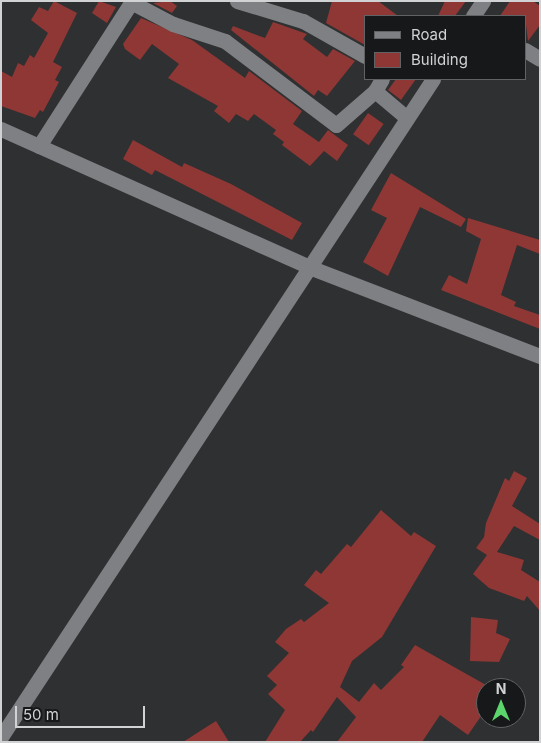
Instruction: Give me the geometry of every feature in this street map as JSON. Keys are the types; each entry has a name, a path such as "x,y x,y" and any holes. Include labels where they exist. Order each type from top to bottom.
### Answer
{"street":[{"path":"237,1 303,21 364,55"},
{"path":"475,15 483,1"},
{"path":"39,146 131,2 173,24 225,41 336,126 379,85 407,118"},
{"path":"526,51 540,58"},
{"path":"1,737 431,80"},
{"path":"1,129 309,267 540,356"}],"building":[{"path":"54,1 77,13 53,62 62,67 55,80 59,82 43,112 40,110 35,118 1,106 1,71 12,77 18,63 24,66 30,55 34,58 48,33 31,20 39,7 48,11"},
{"path":"99,1 116,7 107,23 92,13"},
{"path":"170,1 177,6 172,13 153,3"},
{"path":"332,1 378,1 397,15 364,15 364,44 326,23"},
{"path":"445,1 466,1 456,15 438,15"},
{"path":"510,1 533,1 540,6 540,25 528,41 526,15 501,15"},
{"path":"141,18 192,40 245,78 249,71 302,111 293,124 319,142 328,130 348,145 337,161 324,151 310,166 282,145 284,142 273,134 276,130 254,114 248,121 236,114 229,123 214,111 218,106 168,78 179,64 152,44 140,60 125,49 123,44"},
{"path":"273,22 307,34 303,39 327,57 333,49 355,61 327,96 318,90 314,96 231,30 233,26 265,38"},
{"path":"395,80 415,80 401,100 388,90"},
{"path":"368,113 384,124 369,145 353,134"},
{"path":"133,140 182,167 184,163 231,184 302,223 292,240 155,170 152,175 123,159"},
{"path":"391,173 466,219 461,227 420,207 388,276 363,262 387,218 371,210"},
{"path":"468,218 540,240 540,254 517,245 501,295 516,302 514,306 540,315 540,329 441,290 449,275 467,284 481,239 466,231"},
{"path":"514,471 527,478 512,506 540,524 540,540 514,526 497,552 524,560 521,570 540,582 540,611 527,596 524,601 489,588 473,574 487,555 476,548 484,537 486,523 505,478 509,481"},
{"path":"381,510 411,536 414,532 436,546 382,637 352,661 340,687 359,702 374,683 381,690 404,667 401,665 415,645 476,679 476,723 468,735 440,715 422,742 337,742 356,717 337,697 313,732 311,730 300,742 265,742 285,710 268,694 277,685 267,676 289,653 275,642 286,629 301,619 304,622 329,603 304,585 316,570 321,574 347,544 351,547"},
{"path":"471,617 498,620 496,633 510,639 499,662 470,661"},
{"path":"216,721 229,742 183,742 208,726"}]}
